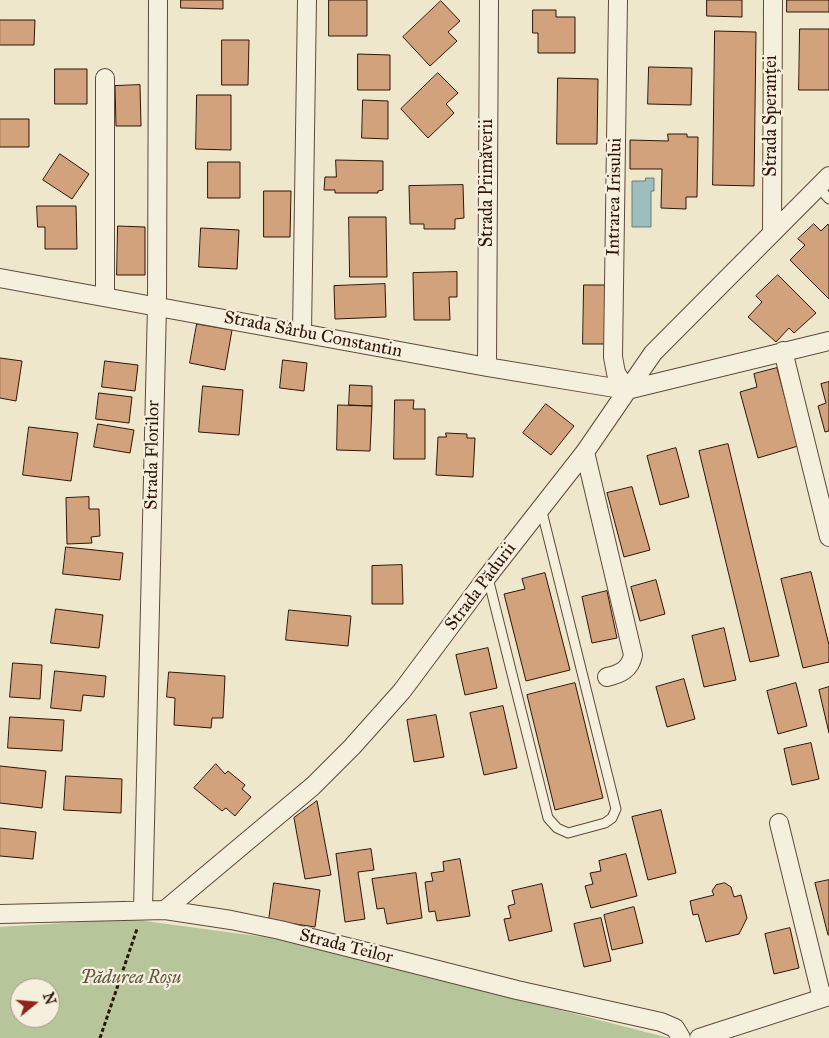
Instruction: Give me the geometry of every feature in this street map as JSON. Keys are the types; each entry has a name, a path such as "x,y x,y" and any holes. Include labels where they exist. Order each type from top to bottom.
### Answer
{"street":[{"name":"Strada Florilor","path":"143,909 156,305 158,0"},
{"path":"302,332 307,0"},
{"name":"Strada Primăverii","path":"487,367 489,0"},
{"name":"Intrarea Irisului","path":"618,0 613,358 616,373 627,390"},
{"name":"Strada Speranței","path":"772,233 773,0"},
{"path":"105,78 105,296"},
{"path":"627,390 653,353 772,233 825,187"},
{"name":"Strada Sârbu Constantin","path":"0,278 487,367 627,390"},
{"path":"627,390 829,341"},
{"path":"783,351 829,537"},
{"name":"Strada Pădurii","path":"165,910 306,792 352,747 402,691 487,577 585,452 627,390"},
{"path":"585,452 633,655 632,663 624,671 607,678"},
{"path":"699,1038 825,997 779,823"},
{"name":"Strada Teilor","path":"0,914 143,909 165,910 231,920 280,930 517,990 661,1022 675,1028 680,1038"}],"lane":[{"path":"487,577 548,818 557,828 568,833 605,823 612,818 616,809 541,508"}],"path":[{"path":"100,1038 143,909"}],"green space":[{"name":"Pădurea Roșu","path":"130,919 287,940 669,1038 0,1038 0,927"}],"water":[{"path":"646,178 654,178 654,191 651,191 651,227 632,227 632,181 645,181"}],"building":[{"path":"181,0 223,0 223,9 181,8"},
{"path":"329,0 367,0 367,36 329,36"},
{"path":"707,0 742,0 742,17 707,16"},
{"path":"787,0 829,0 829,12 787,12"},
{"path":"441,1 460,21 448,32 457,41 430,66 403,37"},
{"path":"533,10 556,10 556,17 575,17 575,53 538,53 538,33 533,33"},
{"path":"0,20 35,20 34,45 0,45"},
{"path":"800,29 829,29 829,90 799,90"},
{"path":"715,31 756,32 754,186 713,185"},
{"path":"222,40 249,40 248,85 222,85"},
{"path":"358,54 390,55 390,90 358,90"},
{"path":"649,67 692,68 691,105 648,104"},
{"path":"55,69 87,69 87,104 55,104"},
{"path":"438,73 458,93 446,104 454,113 428,138 401,109"},
{"path":"558,78 598,79 597,144 557,144"},
{"path":"140,85 141,126 116,126 115,86"},
{"path":"197,95 231,95 231,150 196,149"},
{"path":"363,100 388,101 388,139 362,138"},
{"path":"0,119 29,119 29,147 0,147"},
{"path":"668,134 687,134 687,137 698,137 697,197 686,197 686,209 661,208 662,169 630,169 630,140 668,141"},
{"path":"60,154 89,174 72,199 43,180"},
{"path":"336,160 383,161 383,190 378,191 378,193 335,193 335,190 324,190 325,177 336,177"},
{"path":"208,162 240,162 240,198 208,198"},
{"path":"463,185 464,218 455,219 455,229 424,229 424,224 410,224 409,186"},
{"path":"264,191 291,191 290,237 264,237"},
{"path":"37,206 76,206 77,249 45,249 45,227 38,227"},
{"path":"349,217 386,217 387,277 350,277"},
{"path":"814,224 821,231 828,224 829,226 829,299 790,260 805,245 798,239"},
{"path":"118,226 145,227 145,275 117,275"},
{"path":"201,228 239,230 237,269 199,267"},
{"path":"457,272 457,297 449,297 450,320 414,320 413,273"},
{"path":"778,275 816,313 794,333 789,328 776,342 748,317 762,302 756,296"},
{"path":"385,284 386,317 335,319 334,286"},
{"path":"584,285 608,285 608,344 583,344"},
{"path":"197,324 232,330 225,370 190,363"},
{"path":"0,358 22,361 16,401 0,398"},
{"path":"283,360 307,363 304,391 280,388"},
{"path":"105,361 138,365 135,391 102,387"},
{"path":"777,368 798,446 758,458 740,392 757,387 754,374"},
{"path":"829,382 829,431 825,432 818,406 826,403 821,384"},
{"path":"350,385 372,386 372,406 349,405"},
{"path":"203,386 243,390 239,435 199,432"},
{"path":"99,393 132,397 129,423 96,419"},
{"path":"395,400 414,400 413,409 425,409 425,459 394,459"},
{"path":"546,404 574,426 551,455 523,433"},
{"path":"338,405 372,406 370,451 337,450"},
{"path":"98,424 134,430 130,453 94,447"},
{"path":"29,427 78,433 71,481 23,475"},
{"path":"446,433 467,434 467,438 475,438 473,477 436,475 438,437 446,437"},
{"path":"728,444 779,656 750,662 699,451"},
{"path":"676,448 689,497 660,505 647,456"},
{"path":"632,487 650,550 624,557 607,493"},
{"path":"89,497 89,509 99,509 100,536 91,537 92,543 67,544 66,498"},
{"path":"66,547 123,553 120,580 63,574"},
{"path":"402,565 403,604 372,604 372,566"},
{"path":"811,572 829,645 829,662 803,668 781,579"},
{"path":"545,573 570,670 526,681 504,594 525,589 522,579"},
{"path":"656,580 665,614 640,621 631,587"},
{"path":"607,591 617,638 592,643 582,597"},
{"path":"56,609 103,615 99,648 51,643"},
{"path":"289,610 351,616 348,646 286,640"},
{"path":"724,628 736,680 704,687 692,636"},
{"path":"488,648 497,688 465,695 456,655"},
{"path":"13,663 42,665 40,699 10,697"},
{"path":"55,671 106,676 104,697 83,695 81,711 51,708"},
{"path":"169,672 225,676 223,718 212,718 211,728 174,725 175,698 167,697"},
{"path":"684,679 695,719 667,727 656,687"},
{"path":"575,683 603,798 555,810 527,695"},
{"path":"796,683 807,726 778,734 767,691"},
{"path":"829,687 829,733 819,690"},
{"path":"503,706 517,768 484,775 470,713"},
{"path":"436,715 444,757 414,762 407,720"},
{"path":"10,717 64,720 62,751 8,748"},
{"path":"811,743 819,779 792,785 784,749"},
{"path":"216,764 225,774 228,771 245,785 242,789 251,797 235,816 226,808 222,811 194,788"},
{"path":"0,766 46,771 42,808 0,803"},
{"path":"66,776 122,779 121,813 64,810"},
{"path":"317,801 331,875 305,879 294,818"},
{"path":"661,810 676,873 648,880 632,817"},
{"path":"0,828 36,832 33,859 0,856"},
{"path":"371,849 374,870 358,872 365,919 345,922 336,854"},
{"path":"626,854 637,896 591,908 585,886 593,884 590,873 601,871 599,861"},
{"path":"460,859 470,916 437,921 435,911 429,912 425,882 433,881 431,873 444,871 443,862"},
{"path":"416,873 422,918 387,924 384,908 377,909 372,879"},
{"path":"829,880 829,935 828,935 815,883"},
{"path":"274,883 320,890 315,927 269,920"},
{"path":"725,883 731,887 734,897 741,895 747,918 739,934 706,942 698,914 693,915 690,901 714,895 712,891 716,885"},
{"path":"542,884 552,931 509,941 504,919 511,918 508,906 515,904 512,891"},
{"path":"634,907 643,943 612,950 604,915"},
{"path":"601,918 611,961 584,967 574,924"},
{"path":"790,928 799,968 774,974 765,934"}]}
